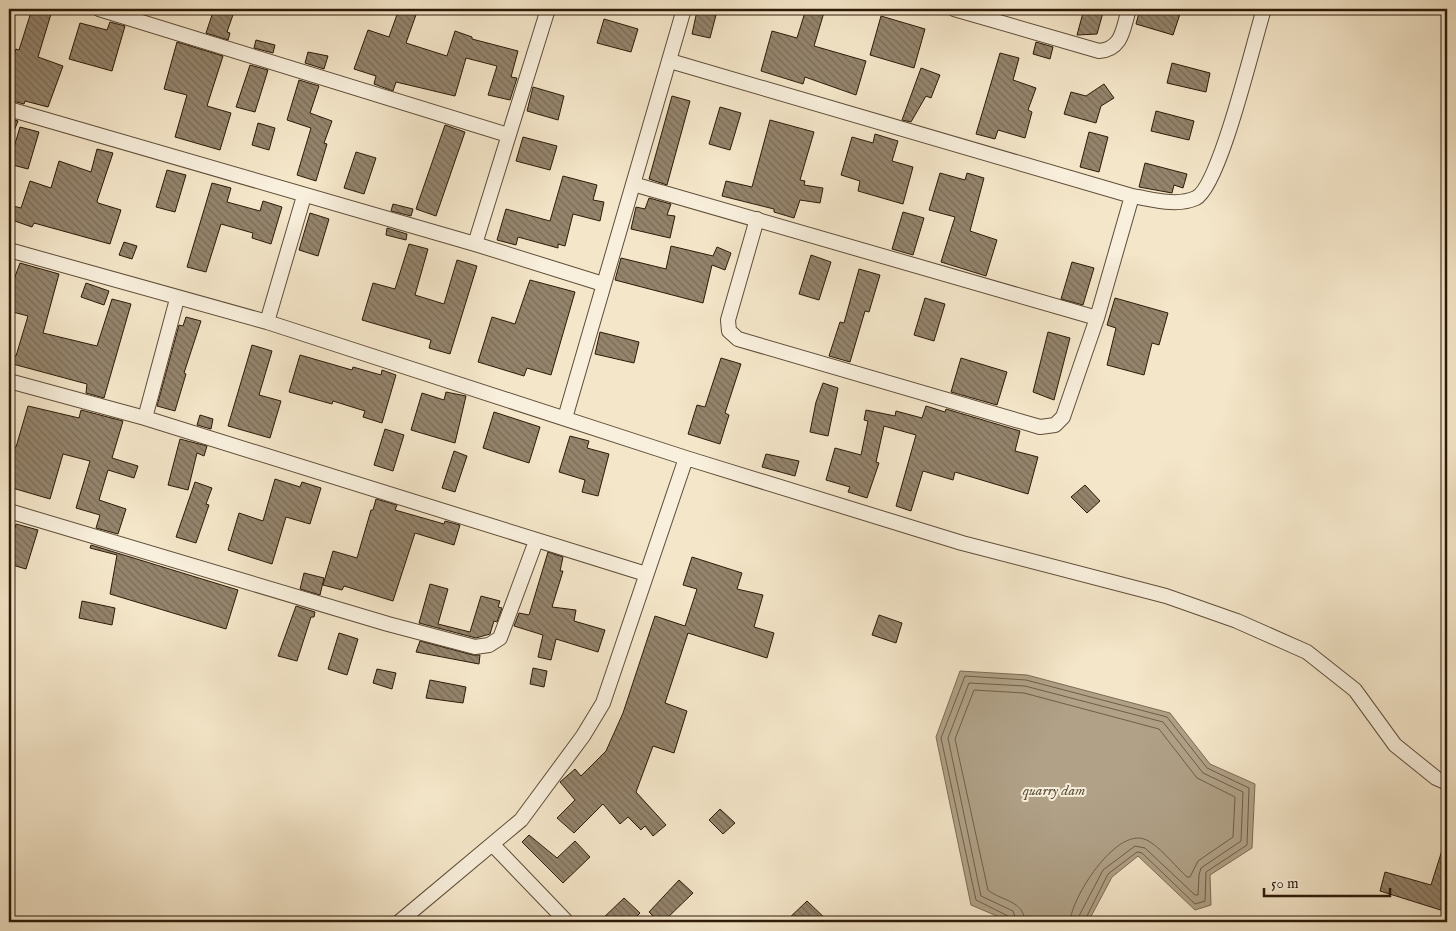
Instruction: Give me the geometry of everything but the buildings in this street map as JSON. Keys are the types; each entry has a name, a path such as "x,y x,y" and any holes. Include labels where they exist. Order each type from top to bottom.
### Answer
{"street":[{"path":"99,9 508,135"},
{"path":"475,244 548,9"},
{"path":"565,418 602,284 684,9"},
{"path":"954,9 1099,51 1109,50 1117,44 1129,9"},
{"path":"670,61 1132,196 1178,203 1197,197 1209,181 1220,156 1264,9"},
{"path":"9,109 475,244 602,284"},
{"path":"633,184 1097,318"},
{"path":"267,322 304,196"},
{"path":"757,219 728,320 728,331 738,339 1040,427 1055,425 1063,417 1097,318 1132,196"},
{"path":"9,250 177,299 267,322 686,458 962,543 1166,596 1237,621 1307,652 1355,690 1395,744 1436,778 1447,783"},
{"path":"145,418 177,299"},
{"path":"9,381 145,418 646,574"},
{"path":"399,922 521,820 583,736 602,703 686,458"},
{"path":"9,511 379,621 475,647 488,645 500,638 536,541"},
{"path":"493,844 567,922"}],"water":[{"name":"quarry dam","path":"960,671 1027,675 1170,713 1210,764 1255,784 1252,848 1210,875 1211,905 1195,910 1138,856 1112,877 1088,922 1011,922 971,905 936,737"}]}
